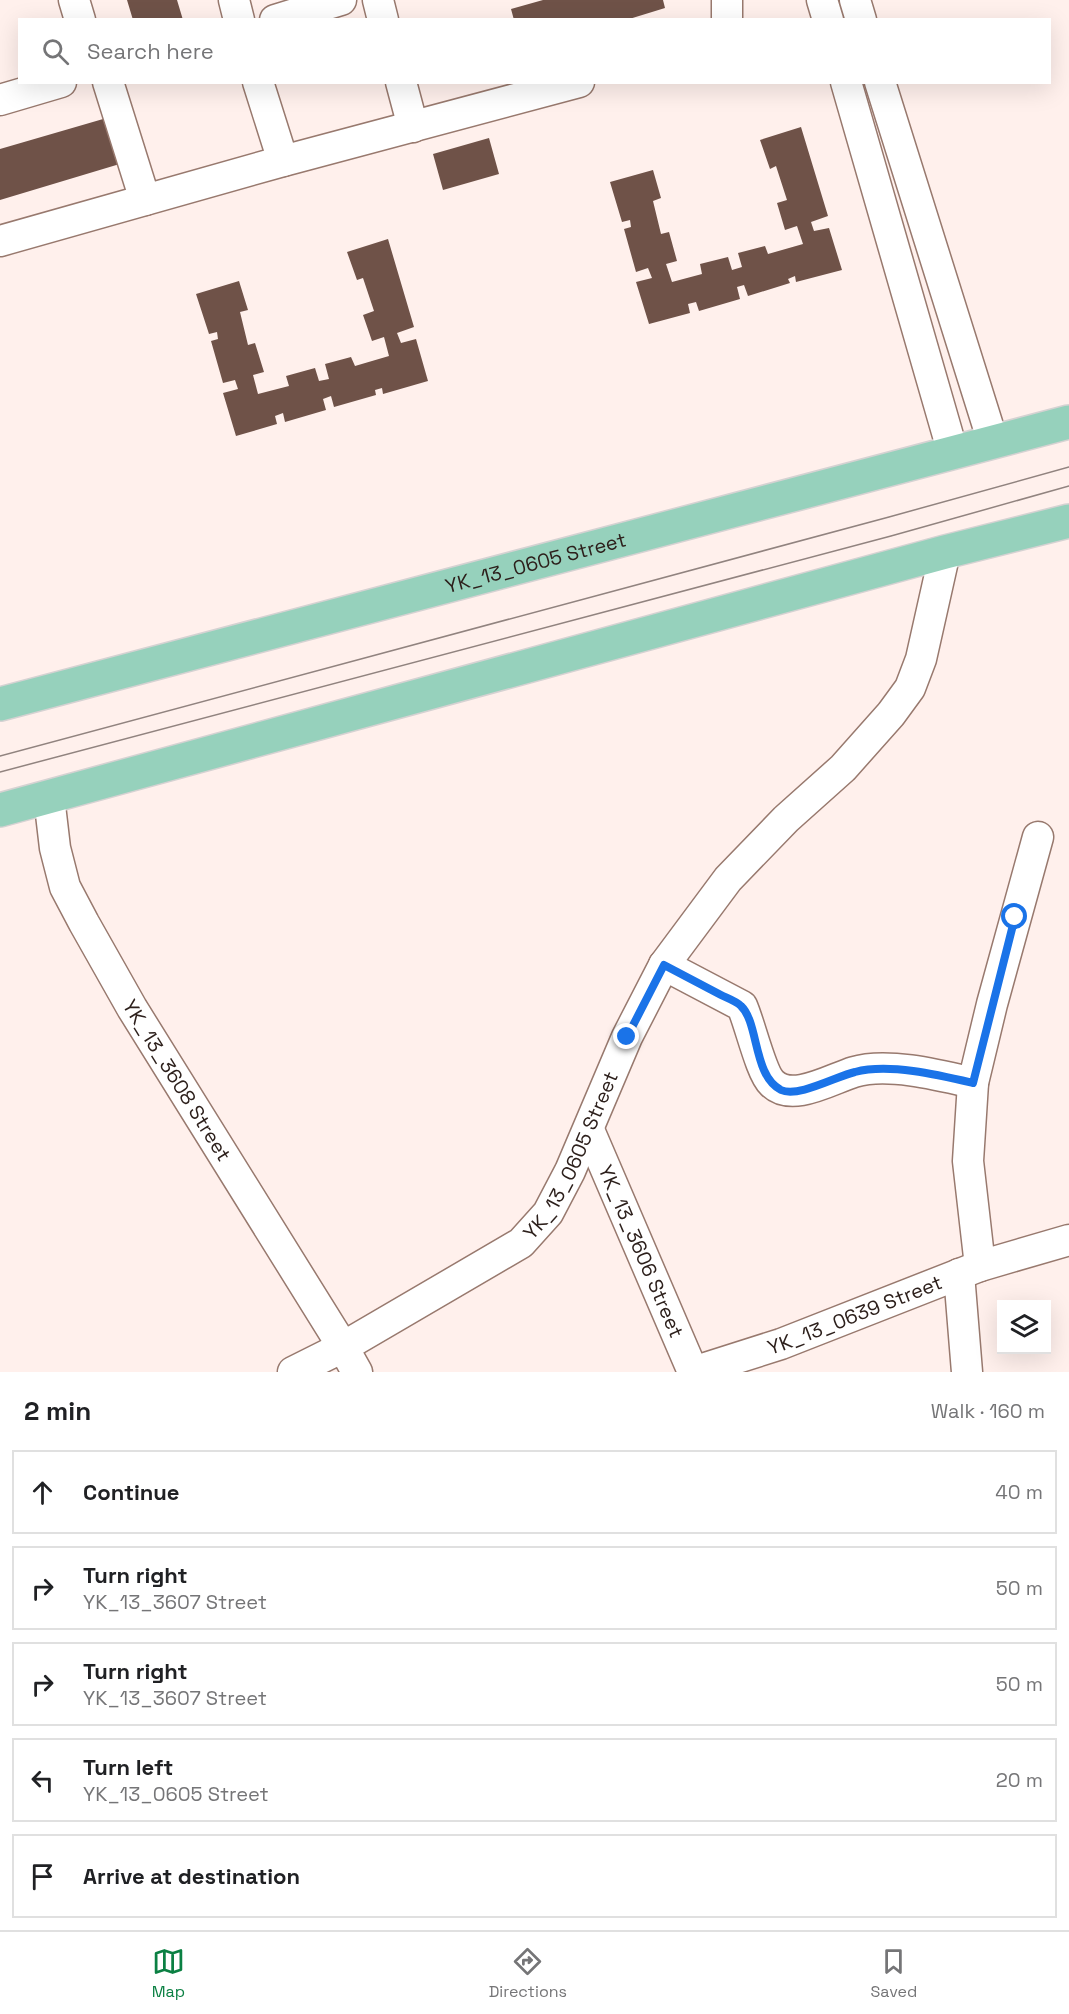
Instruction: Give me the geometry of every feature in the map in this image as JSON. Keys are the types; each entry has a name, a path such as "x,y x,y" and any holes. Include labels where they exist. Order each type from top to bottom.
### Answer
{"main road":[{"name":"YK_13_0605 Street","path":"0,704 1069,422"},
{"path":"0,810 945,552 1069,522"}],"street":[{"path":"74,0 79,18"},
{"path":"234,0 238,18"},
{"path":"282,18 341,0"},
{"path":"378,0 382,18"},
{"path":"727,0 727,18"},
{"path":"822,0 827,18"},
{"path":"855,0 860,18"},
{"path":"0,100 54,84"},
{"path":"109,84 145,200"},
{"path":"259,84 283,161"},
{"path":"402,84 413,127"},
{"path":"0,241 283,161 572,84"},
{"path":"847,84 953,453"},
{"path":"881,84 993,442"},
{"name":"YK_13_0605 Street","path":"293,1372 350,1360 522,1243 548,1212 589,1130 627,1037 664,965 729,879 786,819 843,768 891,714 910,688 921,659 945,552"},
{"name":"YK_13_3608 Street","path":"49,797 54,848 65,887 84,923 132,1008 350,1360"},
{"path":"967,1372 978,1267 968,1161 973,1083 1038,837"},
{"path":"664,965 741,1006 770,1082 783,1091 801,1091 856,1071 877,1068 930,1073 973,1083"},
{"name":"YK_13_3606 Street","path":"589,1130 693,1372"},
{"name":"YK_13_0639 Street","path":"693,1372 781,1344 978,1267 1069,1240"}],"building":[{"path":"127,0 177,0 182,18 132,18"},
{"path":"543,0 663,0 665,8 632,18 513,18 511,9"},
{"path":"110,117 123,163 0,200 0,149"},
{"path":"801,127 828,216 811,222 814,231 829,228 842,270 796,282 795,276 788,279 790,283 748,296 744,285 737,287 740,299 699,311 696,302 688,304 690,313 649,324 636,282 652,278 648,268 636,272 624,229 631,227 630,220 622,222 610,182 653,170 661,198 653,201 661,234 669,232 677,261 666,264 672,282 702,274 700,264 728,257 732,270 742,267 738,253 765,246 768,254 803,244 797,226 785,230 777,203 787,200 776,166 770,169 760,140"},
{"path":"489,138 499,174 443,190 433,154"},
{"path":"388,239 414,327 397,333 401,343 416,339 428,381 383,394 382,388 375,390 376,395 334,407 331,396 323,399 326,410 285,422 283,413 275,416 277,424 236,436 223,393 238,389 235,380 223,383 211,341 218,339 217,332 209,334 196,294 239,281 248,310 240,312 248,345 255,343 264,372 253,375 258,394 289,386 286,376 315,368 319,381 329,379 325,364 351,357 355,366 389,356 384,337 372,341 363,315 374,311 363,278 357,280 347,252"}],"tram line":[{"path":"0,756 1069,467"},
{"path":"0,772 891,536 1069,486"}],"route":[{"path":"627,1037 664,965 741,1006 770,1082 783,1091 801,1091 856,1071 877,1068 930,1073 973,1083 1015,917"}]}
